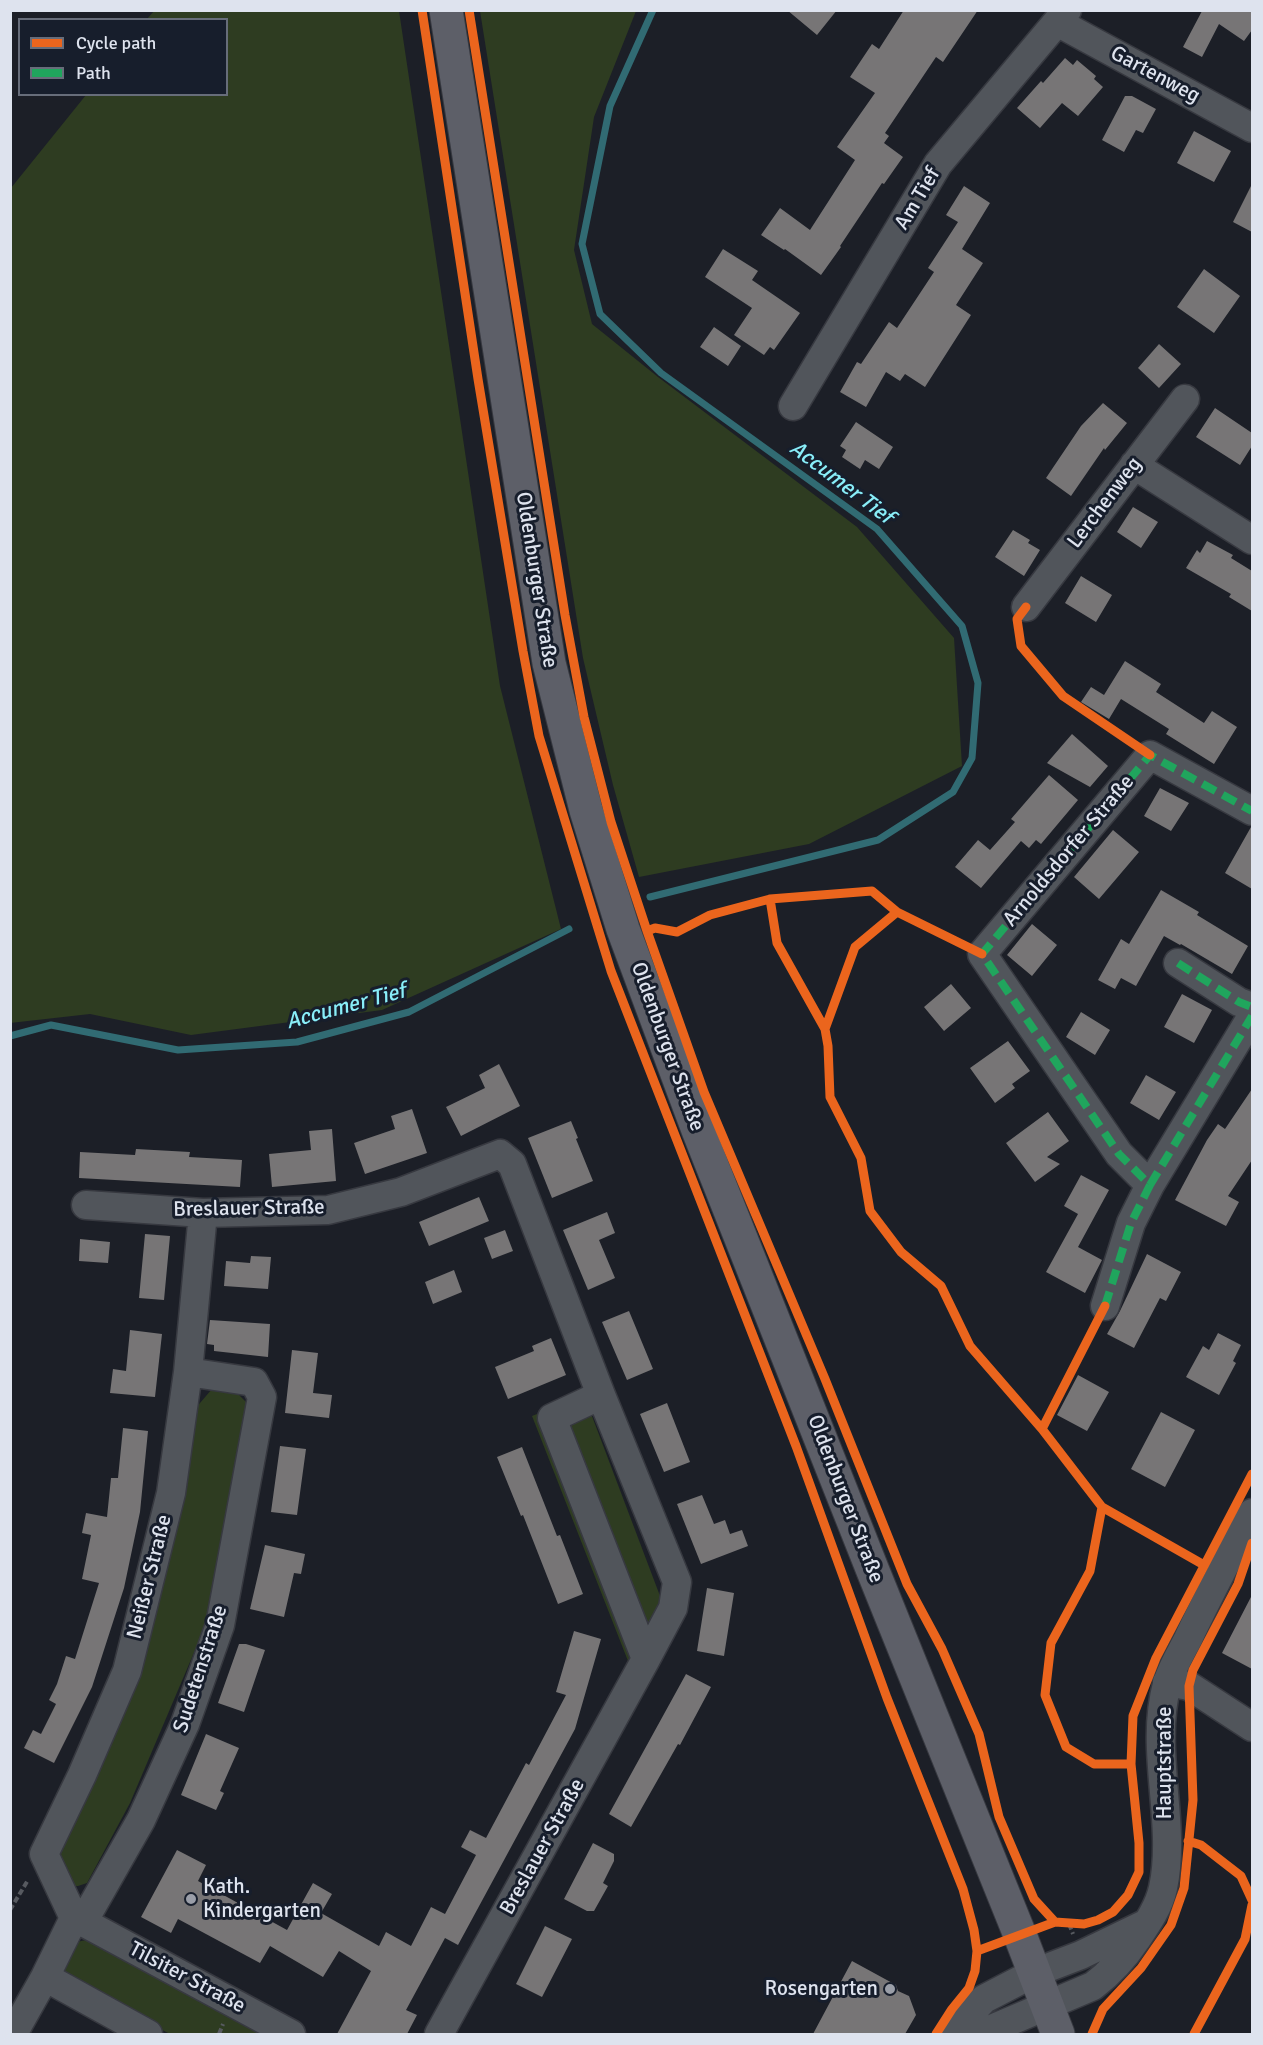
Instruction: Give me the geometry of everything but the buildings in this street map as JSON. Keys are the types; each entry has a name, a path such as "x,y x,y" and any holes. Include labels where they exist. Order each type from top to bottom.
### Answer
{"main road":[{"name":"Oldenburger Straße","path":"446,10 549,663 586,810 623,929 698,1130 1052,2020"}],"street":[{"name":"Gartenweg","path":"1062,16 1252,128"},
{"name":"Am Tief","path":"793,406 938,164 1062,16"},
{"name":"Lerchenweg","path":"1026,607 1185,399"},
{"path":"1134,465 1252,540"},
{"name":"Arnoldsdorfer Straße","path":"1150,1185 1119,1154 982,954 1150,755 1252,811"},
{"path":"1178,963 1239,1002 1252,1007"},
{"path":"1105,1306 1131,1223 1150,1185 1252,1016"},
{"name":"Breslauer Straße","path":"86,1205 203,1213 328,1210 401,1192 500,1154 512,1164 601,1395 677,1582 673,1608 439,2034"},
{"name":"Neißer Straße","path":"78,1920 44,1854 82,1775 127,1671 171,1493 188,1372 203,1213"},
{"name":"Sudetenstraße","path":"78,1920 141,1820 185,1724 220,1625 262,1397 254,1382 188,1372"},
{"path":"601,1395 552,1418 646,1659"},
{"name":"Hauptstraße","path":"980,2034 1052,2020 1108,1975 1149,1922 1163,1889 1167,1857 1161,1751 1162,1712 1167,1682 1208,1595 1252,1513"},
{"path":"1167,1682 1189,1686 1252,1727"},
{"path":"13,2034 78,1920"},
{"name":"Tilsiter Straße","path":"78,1920 291,2034"},
{"path":"955,2034 963,2021 984,1999 1034,1973 1081,1955 1149,1922"},
{"path":"45,1977 148,2034"}],"path":[{"path":"972,1980 977,1951"},
{"path":"1092,2034 1103,2009"}],"green space":[{"path":"154,11 399,11 500,686 561,929 382,1010 191,1035 90,1014 10,1023 11,188 85,96 228,96 228,18 148,18"},
{"path":"480,11 636,11 594,117 574,250 592,324 658,377 857,527 954,638 962,766 809,844 639,877 613,785 583,658"},
{"path":"212,1389 234,1390 250,1406 207,1622 130,1803 87,1883 69,1886 61,1869 60,1847 194,1410"},
{"path":"584,1395 671,1625 637,1684 532,1416"},
{"path":"93,1939 272,2034 170,2034 72,1983 62,1971 68,1945"}],"waterway":[{"name":"Accumer Tief","path":"650,897 878,840 953,792 972,758 978,683 962,626 877,529 661,373 600,314 582,244 610,106 653,10"},
{"name":"Accumer Tief","path":"10,1036 51,1025 178,1050 297,1042 409,1012 569,929"}],"marked path":[{"path":"1105,1306 1131,1223 1150,1185 1119,1154 982,954 1150,755 1252,811"},
{"path":"1178,963 1239,1002 1252,1007"},
{"path":"1150,1185 1252,1016"}],"cycle path":[{"path":"422,10 478,379 539,736 611,971 796,1446 887,1698 963,1889 974,1930 977,1951 975,1971 969,1988 936,2034"},
{"path":"469,10 565,615 584,717 611,822 704,1092 825,1379 907,1584 942,1649 979,1734 999,1817 1034,1899 1055,1922"},
{"path":"1026,607 1017,619 1021,646 1063,696 1150,755"},
{"path":"647,931 655,928 677,932 710,915 770,899 872,891 897,912 982,954"},
{"path":"770,899 777,943 825,1029"},
{"path":"897,912 855,947 825,1029 830,1097 861,1158 870,1211 901,1252 941,1286 970,1346 1042,1429 1102,1507 1204,1565"},
{"path":"1042,1429 1105,1306"},
{"path":"977,1951 1055,1922 1084,1924 1098,1920 1113,1912 1128,1895 1139,1872 1139,1843 1131,1764 1133,1716 1156,1658 1252,1474"},
{"path":"1102,1507 1090,1571 1051,1643 1045,1695 1066,1747 1094,1764 1131,1764"},
{"path":"1092,2034 1103,2009 1141,1968 1171,1925 1184,1888 1193,1800 1189,1686 1193,1670 1238,1584 1252,1543"},
{"path":"1188,1841 1201,1845 1241,1876 1252,1900"},
{"path":"1194,2034 1245,1939 1252,1905"}],"place":[{"name":"Kath. Kindergarten","path":"191,1899"},
{"name":"Rosengarten","path":"890,1989"}]}
